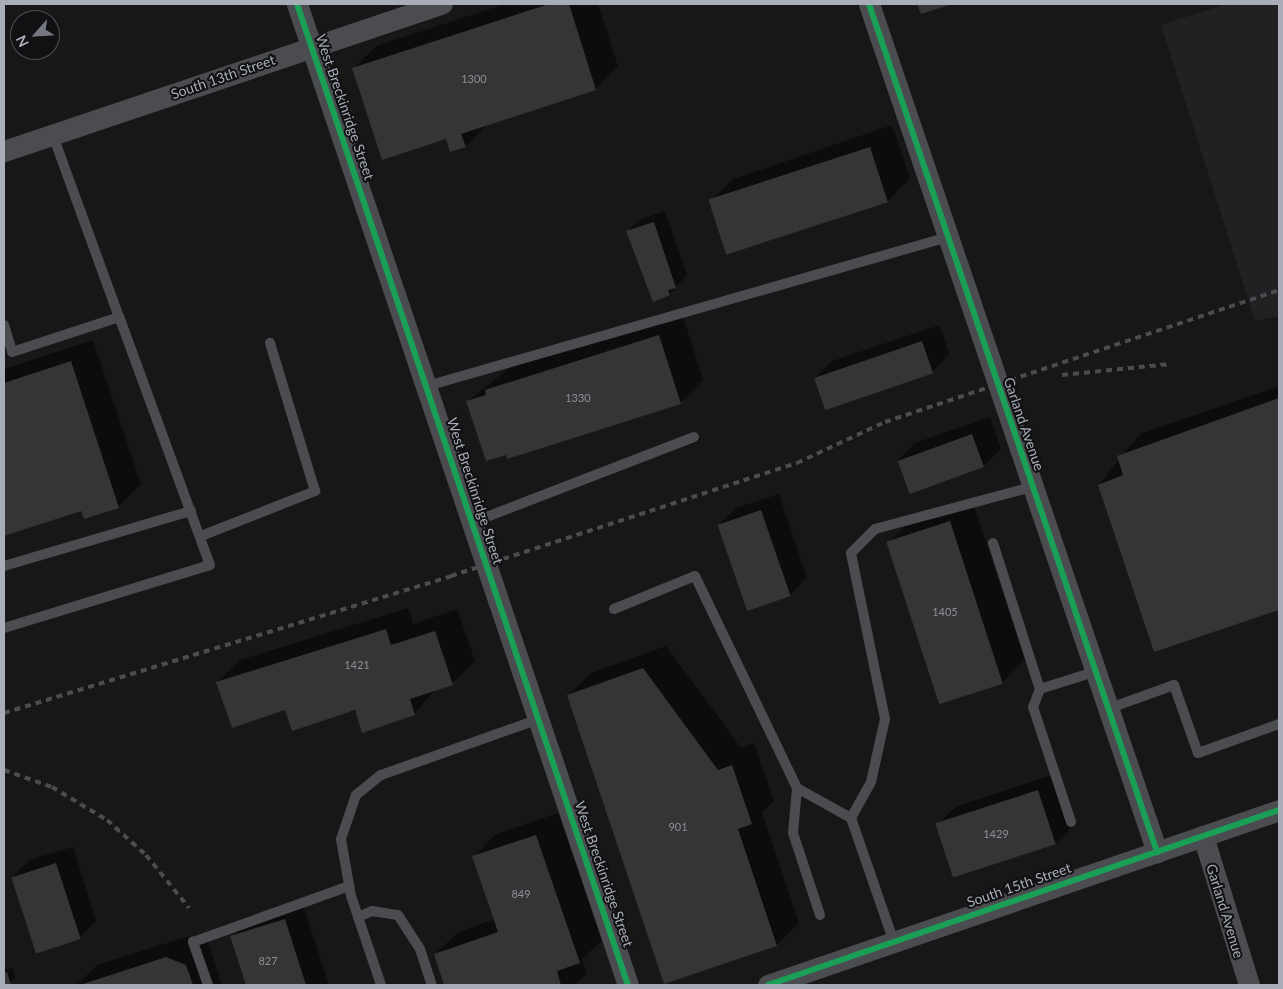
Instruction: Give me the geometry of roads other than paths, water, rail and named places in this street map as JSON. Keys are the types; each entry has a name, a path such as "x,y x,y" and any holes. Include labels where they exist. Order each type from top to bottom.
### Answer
{"street":[{"name":"West Breckinridge Street","path":"297,4 628,985"},
{"name":"South 13th Street","path":"4,151 311,46 442,4"},
{"name":"Garland Avenue","path":"868,4 1032,487 1110,708 1157,852"},
{"name":"South 15th Street","path":"768,985 1279,810"},
{"name":"Garland Avenue","path":"1203,836 1249,985"}],"lane":[{"path":"4,628 210,565 201,536 52,136"},
{"path":"427,386 948,237"},
{"path":"4,325 12,352 118,317"},
{"path":"201,536 315,491 270,343"},
{"path":"471,523 694,437"},
{"path":"851,818 871,782 885,719 852,553 875,529 1032,487"},
{"path":"4,566 191,511"},
{"path":"993,543 1040,689 1033,707 1071,822"},
{"path":"614,609 695,576 797,788 793,833 820,915"},
{"path":"1040,689 1097,671"},
{"path":"1110,708 1174,685 1198,753 1279,724"},
{"path":"380,985 349,886 341,839 356,795 381,775 539,719"},
{"path":"797,788 851,818 894,942"},
{"path":"208,985 193,942 349,886"},
{"path":"358,917 372,911 398,915 420,949 432,985"}],"railway":[{"path":"4,713 451,576 797,463 885,422 1279,290"},
{"path":"1062,375 1169,364"},
{"path":"4,770 52,787 107,820 146,855 189,908"}]}
